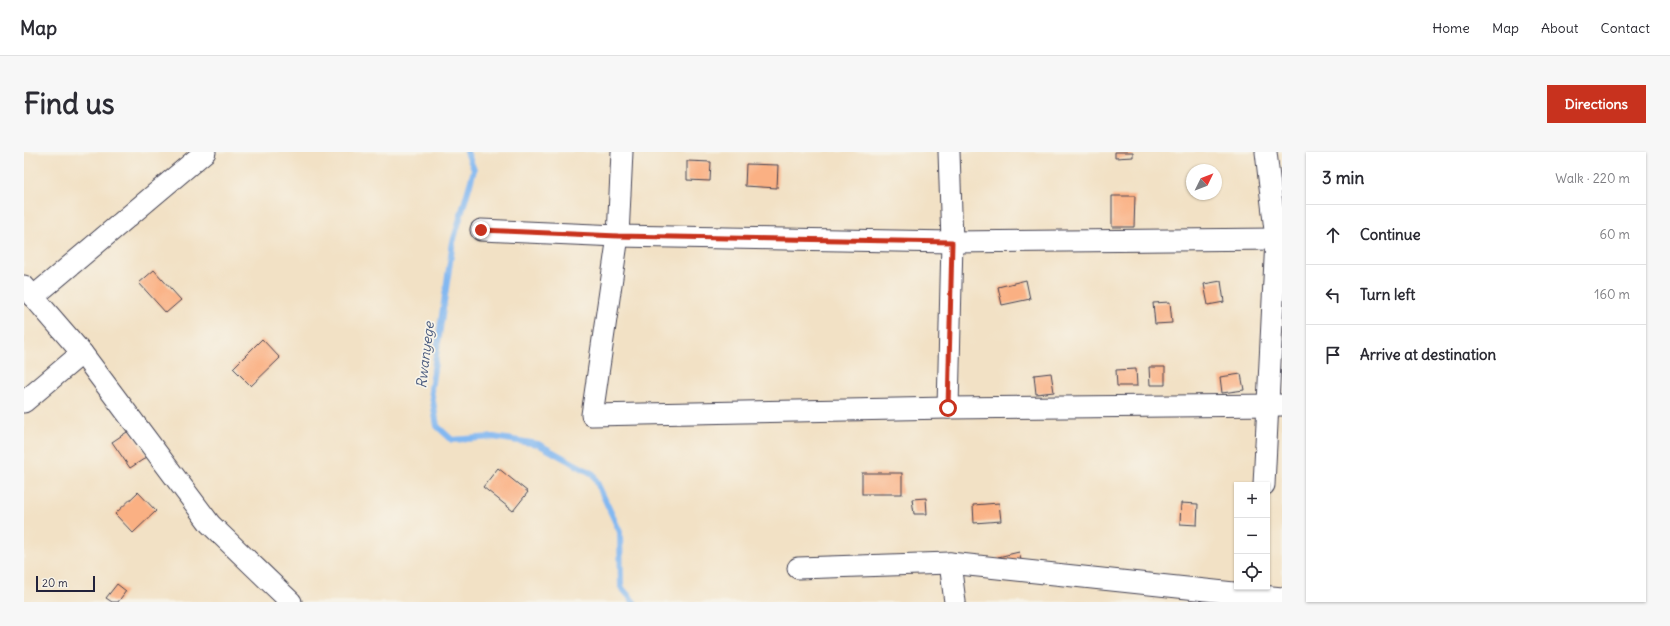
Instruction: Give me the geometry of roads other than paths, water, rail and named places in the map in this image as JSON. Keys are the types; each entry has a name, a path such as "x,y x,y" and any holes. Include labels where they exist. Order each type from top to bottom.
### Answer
{"street":[{"path":"205,152 28,291 82,353 210,524 291,602"},
{"path":"622,152 618,236 592,415 948,408 1275,405"},
{"path":"948,408 952,242 949,152"},
{"path":"1264,482 1275,405 1279,239 1266,152"},
{"path":"481,230 618,236 952,242 1279,239"},
{"path":"24,402 82,353"},
{"path":"798,568 950,563 1282,598"},
{"path":"950,563 955,602"}],"waterway":[{"name":"Rwanyege","path":"467,152 474,170 453,242 431,389 437,426 452,440 493,437 538,444 593,474 620,532 621,587 634,602"}]}
